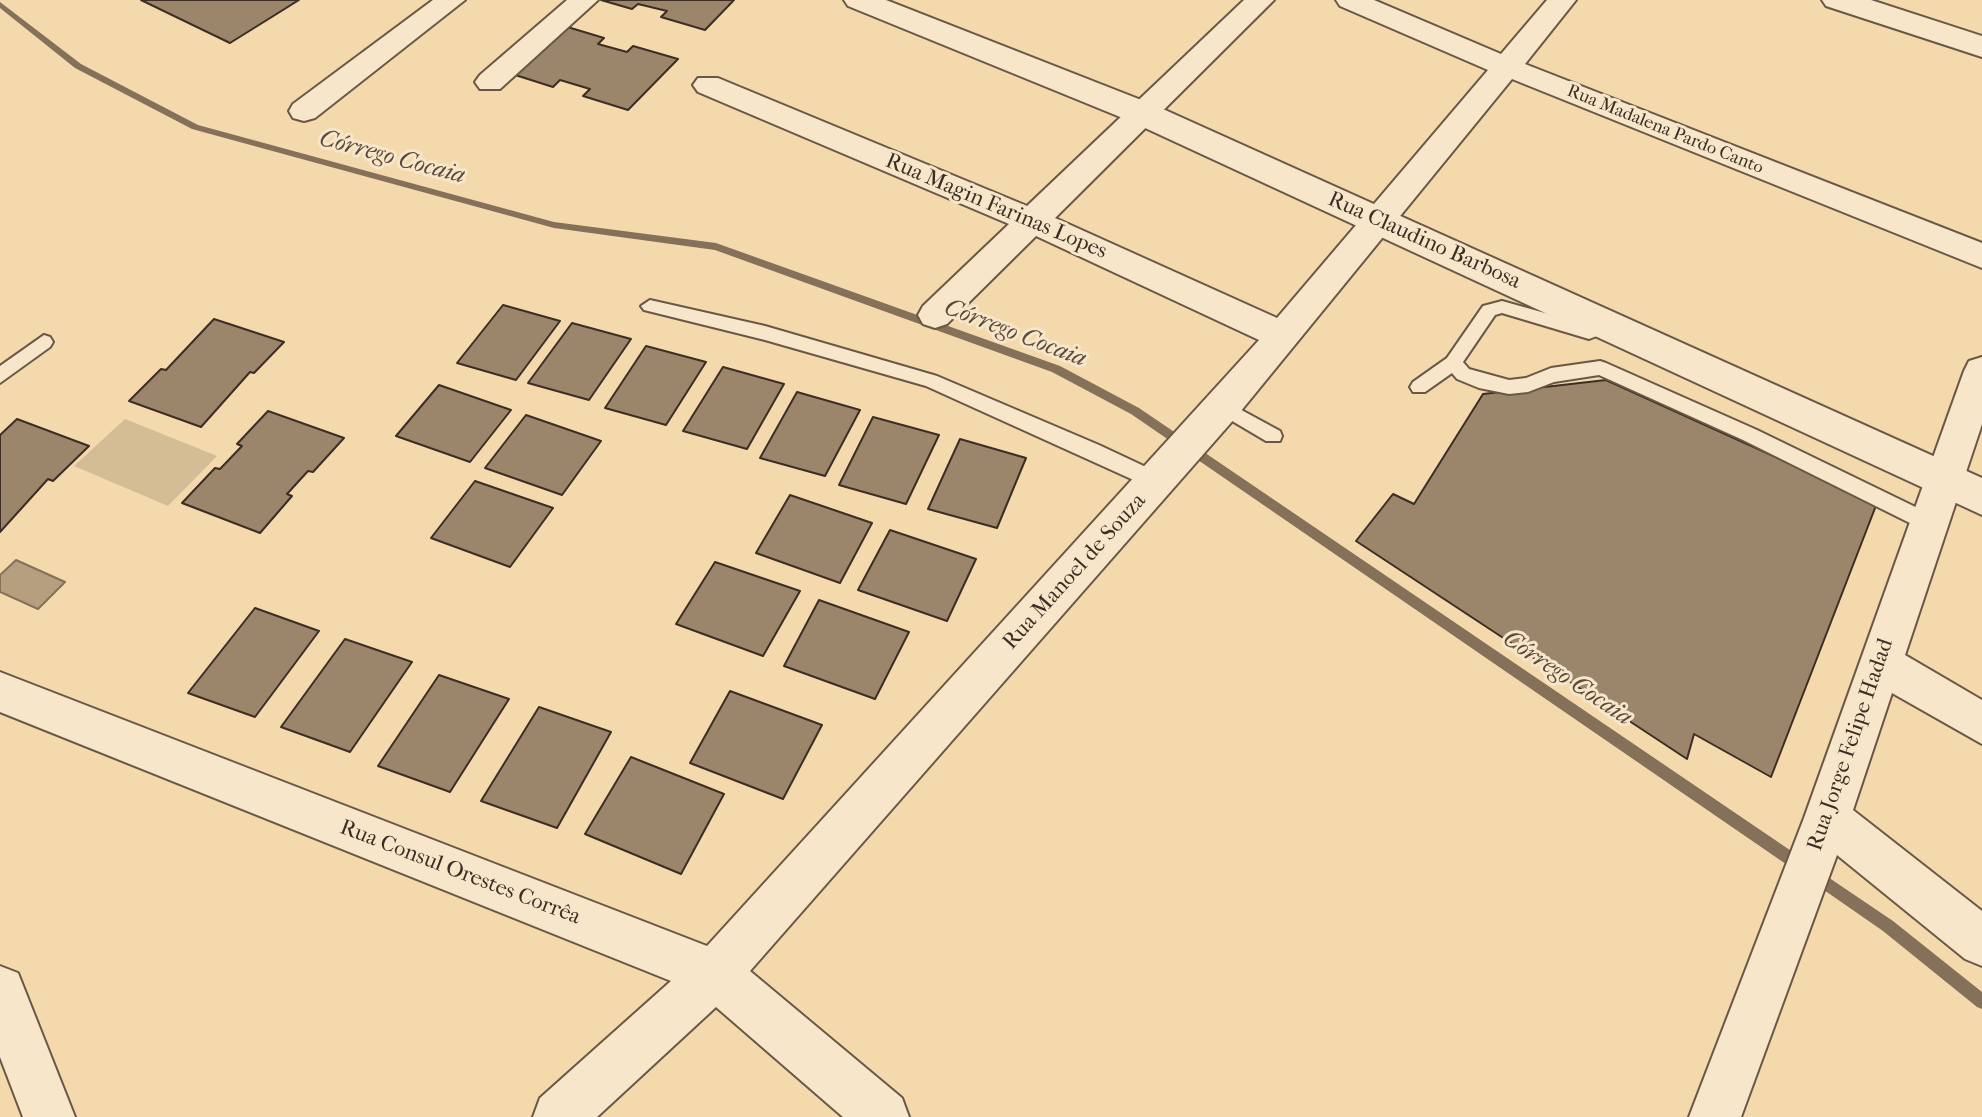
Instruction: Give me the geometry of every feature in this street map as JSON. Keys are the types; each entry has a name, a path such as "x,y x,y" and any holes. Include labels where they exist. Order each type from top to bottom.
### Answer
{"street":[{"path":"304,111 451,0"},
{"path":"490,82 584,0"},
{"path":"935,315 1260,0"},
{"name":"Rua Madalena Pardo Canto","path":"1350,0 1507,67 1982,256"},
{"name":"Rua Manoel de Souza","path":"559,1117 715,974 1214,416 1562,0"},
{"path":"1842,1 1982,47"},
{"name":"Rua Claudino Barbosa","path":"878,3 1142,113 1982,497"},
{"name":"Rua Magin Farinas Lopes","path":"708,85 1034,222 1281,335"},
{"name":"Rua Jorge Felipe Hadad","path":"1715,1117 1824,825 1982,371"},
{"path":"1880,663 1982,724"},
{"name":"Rua Consul Orestes Corrêa","path":"0,692 715,974 883,1117"},
{"path":"1824,825 1982,942"},
{"path":"0,991 49,1117"}],"lane":[{"path":"650,306 765,333 931,381 1159,476"},
{"path":"1419,387 1453,363 1489,310 1502,307 1589,332 1609,324"},
{"path":"0,376 44,342"},
{"path":"1453,363 1463,374 1485,383 1509,387 1528,385 1551,375 1600,368 1750,435 1929,523"},
{"path":"1214,416 1273,436"}],"shaded area":[{"path":"125,419 217,456 168,506 74,466"},
{"path":"16,560 65,582 38,609 0,592 0,575"}],"building":[{"path":"141,0 299,0 230,43"},
{"path":"601,0 734,0 705,30 661,17 667,11 638,4 632,9"},
{"path":"561,25 604,38 598,44 627,52 633,46 678,59 628,110 583,96 590,89 560,80 553,87 509,73"},
{"path":"503,305 560,321 516,380 457,363"},
{"path":"214,319 284,342 254,373 250,372 201,427 129,401 161,369 166,370"},
{"path":"572,323 631,339 589,400 528,383"},
{"path":"646,346 706,362 666,425 605,408"},
{"path":"723,367 784,384 747,449 683,431"},
{"path":"1606,380 1877,503 1771,777 1694,734 1687,759 1356,541 1393,494 1414,504 1483,394"},
{"path":"439,385 511,410 470,462 396,436"},
{"path":"797,392 860,410 825,476 760,458"},
{"path":"268,411 344,438 313,472 308,471 287,494 292,496 260,533 182,503 215,468 220,469 242,446 237,444"},
{"path":"526,415 601,441 562,495 485,468"},
{"path":"873,417 939,435 906,504 839,485"},
{"path":"17,419 89,446 53,481 48,479 0,532 0,435"},
{"path":"960,439 1026,458 997,528 928,509"},
{"path":"475,481 553,508 510,567 431,538"},
{"path":"790,495 872,523 840,583 756,553"},
{"path":"890,530 976,559 947,621 858,590"},
{"path":"715,562 800,591 763,656 676,624"},
{"path":"819,600 909,632 875,699 784,666"},
{"path":"255,608 319,631 255,717 188,693"},
{"path":"345,639 412,662 350,752 281,727"},
{"path":"439,675 509,699 450,792 378,766"},
{"path":"730,691 822,725 783,799 690,763"},
{"path":"539,707 611,732 557,828 481,801"},
{"path":"631,757 724,794 681,874 585,834"}],"waterway":[{"name":"Córrego Cocaia","path":"0,4 78,66 195,127 554,225 716,247 1056,369 1135,411 1801,866"},
{"name":"Córrego Cocaia","path":"1816,876 1888,926 1982,1002"}]}
